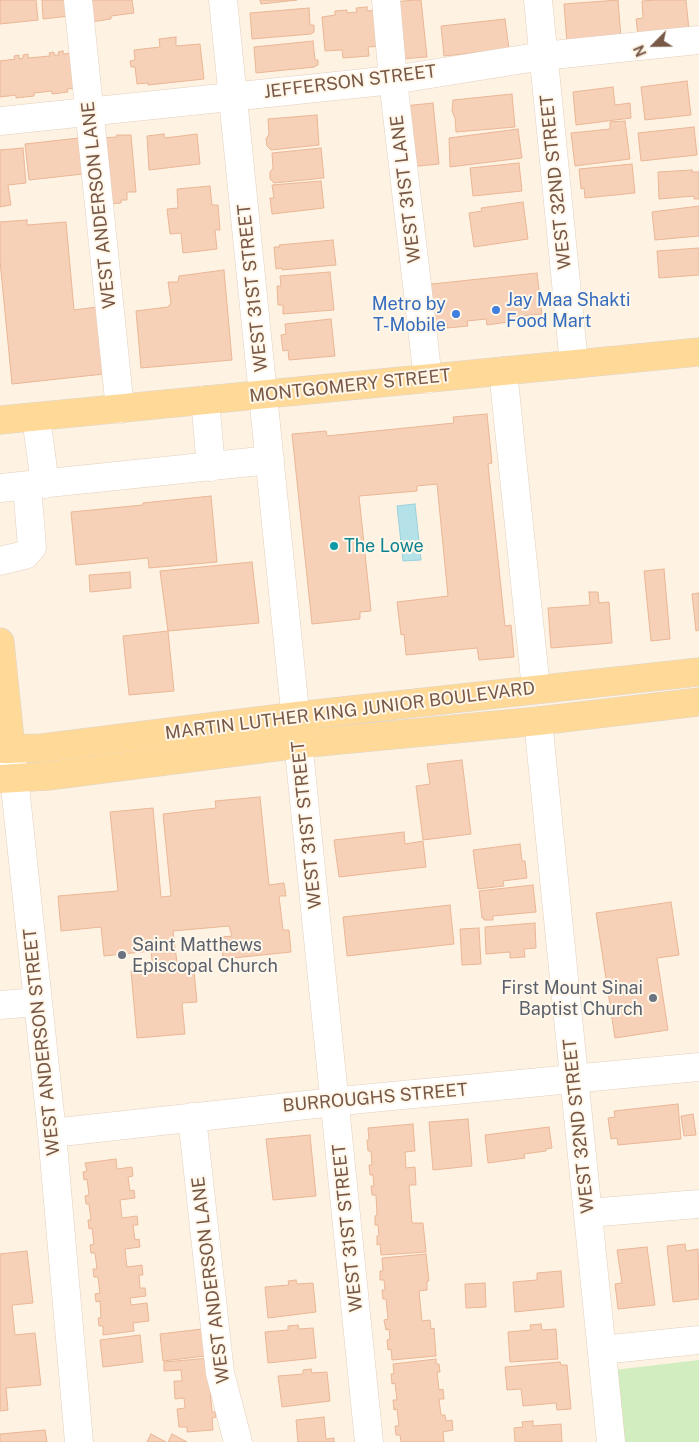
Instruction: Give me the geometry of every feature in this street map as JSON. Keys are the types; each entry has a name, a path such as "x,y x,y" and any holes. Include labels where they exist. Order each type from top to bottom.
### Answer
{"main road":[{"name":"MONTGOMERY STREET","path":"0,420 699,352"},
{"name":"WEST ANDERSON STREET","path":"0,642 6,749"},
{"name":"MARTIN LUTHER KING JUNIOR BOULEVARD","path":"6,749 42,748 296,716 699,672"},
{"name":"MARTIN LUTHER KING JUNIOR BOULEVARD","path":"7,779 48,776 299,744 538,721 699,702"}],"street":[{"name":"WEST ANDERSON LANE","path":"78,0 120,409"},
{"name":"WEST 31ST STREET","path":"223,0 369,1442"},
{"name":"WEST 31ST LANE","path":"386,0 393,80 428,379"},
{"name":"WEST 32ND STREET","path":"538,0 574,364"},
{"name":"JEFFERSON STREET","path":"0,121 393,80 543,56 699,40"},
{"path":"503,371 536,690"},
{"path":"205,400 211,467"},
{"path":"0,561 25,555 32,547 36,485 36,417"},
{"path":"0,488 270,460"},
{"name":"WEST 32ND STREET","path":"538,721 611,1442"},
{"name":"WEST ANDERSON STREET","path":"6,749 7,779 38,1002 52,1133 79,1442"},
{"path":"0,1005 38,1002"},
{"name":"BURROUGHS STREET","path":"52,1133 335,1102 699,1067"},
{"name":"WEST ANDERSON LANE","path":"192,1117 220,1374 238,1442"},
{"path":"588,1213 699,1204"},
{"path":"602,1350 699,1340"}],"green space":[{"path":"699,1360 699,1442 623,1442 614,1370"}],"water":[{"path":"415,504 421,560 403,561 397,506"}],"building":[{"path":"0,0 36,0 38,20 0,24"},
{"path":"42,0 69,0 70,16 43,19"},
{"path":"89,0 132,0 134,13 111,16 111,19 91,22"},
{"path":"260,0 297,0 261,4"},
{"path":"421,0 427,57 399,59 394,2"},
{"path":"618,0 621,38 567,43 564,4"},
{"path":"686,0 689,30 638,35 636,19 643,18 642,1"},
{"path":"367,7 367,11 378,10 382,46 368,47 369,56 343,58 342,50 325,51 322,17 335,15 335,11 347,10 347,13 357,12 356,8"},
{"path":"309,8 310,25 314,25 314,32 311,34 252,39 250,13"},
{"path":"505,19 509,49 444,56 441,26"},
{"path":"176,37 176,46 200,44 204,79 148,85 148,83 137,84 135,67 131,67 130,61 135,60 134,50 160,47 159,39"},
{"path":"313,41 315,60 318,60 318,65 315,67 256,73 254,47"},
{"path":"63,51 63,54 75,53 78,88 67,89 68,92 52,94 52,91 34,93 34,96 16,98 16,95 0,97 0,61 15,59 14,56 19,55 19,59 23,58 23,55 28,54 28,58 50,56 49,53 54,52 54,55 59,55 58,52"},
{"path":"687,81 691,115 645,120 641,87"},
{"path":"613,87 615,105 630,103 631,118 576,125 573,92"},
{"path":"512,94 515,127 456,132 455,118 452,111 453,100"},
{"path":"433,103 439,164 409,167 404,106"},
{"path":"317,115 319,145 271,150 267,146 266,139 269,134 268,119"},
{"path":"625,121 630,159 575,166 571,133 610,129 610,122"},
{"path":"694,127 697,155 641,161 638,133"},
{"path":"518,129 522,158 450,167 449,138"},
{"path":"164,134 165,138 197,134 200,164 149,170 147,136"},
{"path":"117,135 131,135 136,192 127,192 127,200 121,200 121,203 109,204 102,138 117,137"},
{"path":"88,137 92,173 29,180 25,144"},
{"path":"23,148 26,183 8,185 11,205 0,207 0,150"},
{"path":"321,148 324,178 274,183 270,179 270,172 273,168 272,153"},
{"path":"519,163 522,191 473,196 470,168"},
{"path":"632,164 635,193 585,198 584,188 581,189 579,169"},
{"path":"692,170 692,172 699,172 699,199 694,199 694,196 659,199 658,172"},
{"path":"321,181 324,208 272,214 270,198 274,198 272,185"},
{"path":"210,186 212,205 218,205 220,230 215,230 217,249 183,253 181,233 170,234 167,209 178,208 177,189"},
{"path":"523,202 528,239 474,247 469,213 482,211 481,208"},
{"path":"699,206 699,236 655,240 652,212"},
{"path":"27,220 27,225 66,222 74,310 104,306 113,373 12,384 0,261 0,222"},
{"path":"333,240 336,265 276,269 274,247"},
{"path":"699,248 699,275 659,278 657,251"},
{"path":"224,270 232,360 141,368 136,311 168,307 171,303 168,282 178,282 179,276"},
{"path":"330,272 334,310 283,314 283,305 278,305 277,286 281,286 280,276"},
{"path":"537,273 542,314 507,317 508,322 487,325 486,319 467,321 468,326 447,328 447,324 426,326 422,285"},
{"path":"331,319 335,356 289,360 288,350 283,351 281,335 286,334 285,324"},
{"name":"The Lowe","path":"487,414 492,463 488,464 505,626 511,625 514,657 479,660 477,648 406,655 404,634 401,635 397,602 448,596 437,484 417,486 417,491 359,496 371,611 360,612 360,619 312,624 292,434 326,431 327,436 454,423 453,417"},
{"path":"211,496 217,562 149,568 148,558 76,565 71,512"},
{"path":"252,562 259,623 168,631 160,571"},
{"path":"664,569 670,639 651,641 644,571"},
{"path":"130,572 131,588 90,592 89,575"},
{"path":"589,592 598,592 599,603 609,602 612,643 551,648 548,608 590,605"},
{"path":"699,593 699,630 696,631 692,594"},
{"path":"168,631 174,691 129,695 123,636"},
{"path":"462,760 471,834 423,840 416,786 430,784 427,764"},
{"path":"260,797 269,885 284,883 286,896 279,896 283,930 289,930 291,952 223,959 221,937 232,936 229,926 173,931 177,963 193,961 197,1002 182,1003 185,1034 137,1038 131,971 153,969 151,951 104,956 101,927 61,931 58,896 118,891 110,812 153,808 161,897 171,896 163,814 216,808 215,801"},
{"path":"404,832 405,844 423,841 426,867 339,877 334,840"},
{"path":"520,844 527,878 503,881 504,886 478,889 473,850"},
{"path":"533,885 536,912 493,916 493,920 484,920 482,918 479,891"},
{"path":"671,902 679,955 657,958 668,1030 615,1038 596,913"},
{"path":"450,905 454,944 347,956 343,917"},
{"path":"535,923 536,948 524,949 525,957 510,958 510,952 486,954 485,927"},
{"path":"479,928 481,964 462,965 460,929"},
{"path":"678,1104 681,1139 618,1145 617,1138 611,1139 608,1118 615,1117 614,1111"},
{"path":"693,1114 696,1135 684,1136 681,1116"},
{"path":"468,1119 472,1166 433,1170 429,1122"},
{"path":"413,1124 415,1151 405,1152 406,1168 415,1167 416,1185 409,1185 412,1223 423,1223 426,1252 381,1255 380,1244 377,1245 377,1236 379,1235 378,1225 375,1225 375,1216 377,1215 376,1195 372,1195 371,1186 374,1186 373,1175 370,1175 369,1165 372,1165 371,1151 368,1151 368,1128"},
{"path":"549,1127 552,1148 546,1149 546,1151 524,1154 525,1158 488,1163 485,1135"},
{"path":"310,1135 316,1196 273,1200 266,1139"},
{"path":"116,1159 117,1169 132,1167 133,1176 128,1177 130,1191 134,1190 135,1198 120,1200 122,1218 137,1216 138,1225 133,1225 135,1240 139,1239 140,1247 125,1249 127,1267 142,1265 143,1275 139,1275 140,1288 145,1288 146,1296 130,1298 131,1305 147,1303 149,1321 133,1323 134,1331 103,1335 103,1326 99,1326 98,1318 101,1318 100,1301 96,1302 95,1294 100,1293 98,1277 94,1277 93,1269 97,1269 95,1253 91,1253 90,1245 94,1244 92,1228 89,1229 88,1220 91,1220 89,1204 86,1204 85,1196 89,1195 87,1179 84,1180 83,1172 87,1171 85,1163"},
{"path":"685,1244 686,1251 698,1249 699,1299 673,1302 667,1246"},
{"path":"647,1247 655,1305 618,1309 615,1284 622,1283 617,1250"},
{"path":"27,1251 33,1303 12,1305 15,1335 35,1333 41,1385 6,1388 8,1410 0,1411 0,1254"},
{"path":"426,1254 429,1281 427,1281 427,1290 419,1291 422,1321 430,1320 431,1329 434,1328 436,1356 392,1360 391,1349 388,1350 387,1340 390,1339 389,1329 386,1330 384,1320 388,1319 386,1299 383,1299 382,1290 385,1290 384,1280 380,1280 380,1271 383,1271 382,1258"},
{"path":"561,1271 564,1307 515,1312 513,1282 537,1280 537,1273"},
{"path":"296,1280 297,1284 313,1283 316,1312 268,1318 265,1287 289,1285 288,1281"},
{"path":"485,1283 486,1307 466,1308 465,1284"},
{"path":"541,1324 542,1330 556,1329 558,1359 510,1362 508,1332 531,1330 530,1325"},
{"path":"298,1325 299,1329 313,1328 316,1358 268,1363 265,1332 288,1330 288,1326"},
{"path":"202,1329 205,1356 163,1361 160,1334"},
{"path":"140,1335 143,1362 103,1367 100,1340"},
{"path":"210,1358 213,1389 210,1389 212,1412 215,1412 216,1417 212,1418 213,1430 187,1432 187,1427 179,1427 177,1409 185,1408 184,1398 175,1399 174,1381 182,1381 181,1370 164,1371 164,1362"},
{"path":"436,1359 440,1372 437,1372 439,1390 443,1389 444,1399 439,1399 441,1415 445,1415 446,1421 452,1420 453,1430 443,1432 444,1442 401,1442 400,1435 396,1435 395,1426 399,1426 397,1409 394,1410 393,1400 397,1400 395,1383 392,1384 393,1364"},
{"path":"560,1362 561,1365 567,1365 571,1409 557,1410 556,1403 523,1406 521,1389 507,1390 505,1367"},
{"path":"311,1369 312,1373 327,1372 330,1401 282,1407 278,1376 303,1374 303,1370"},
{"path":"324,1417 326,1439 334,1438 334,1442 298,1442 296,1420"},
{"path":"533,1421 533,1426 561,1424 562,1442 515,1442 514,1428 523,1427 522,1422"},
{"path":"45,1430 47,1442 0,1442 0,1434"},
{"path":"151,1434 166,1442 147,1442"},
{"path":"172,1434 187,1442 168,1442"}],"place":[{"name":"Jay Maa Shakti Food Mart","path":"496,310"},
{"name":"Metro by T-Mobile","path":"456,314"},
{"name":"The Lowe","path":"334,546"},
{"name":"Saint Matthews Episcopal Church","path":"122,955"},
{"name":"First Mount Sinai Baptist Church","path":"653,998"}]}
